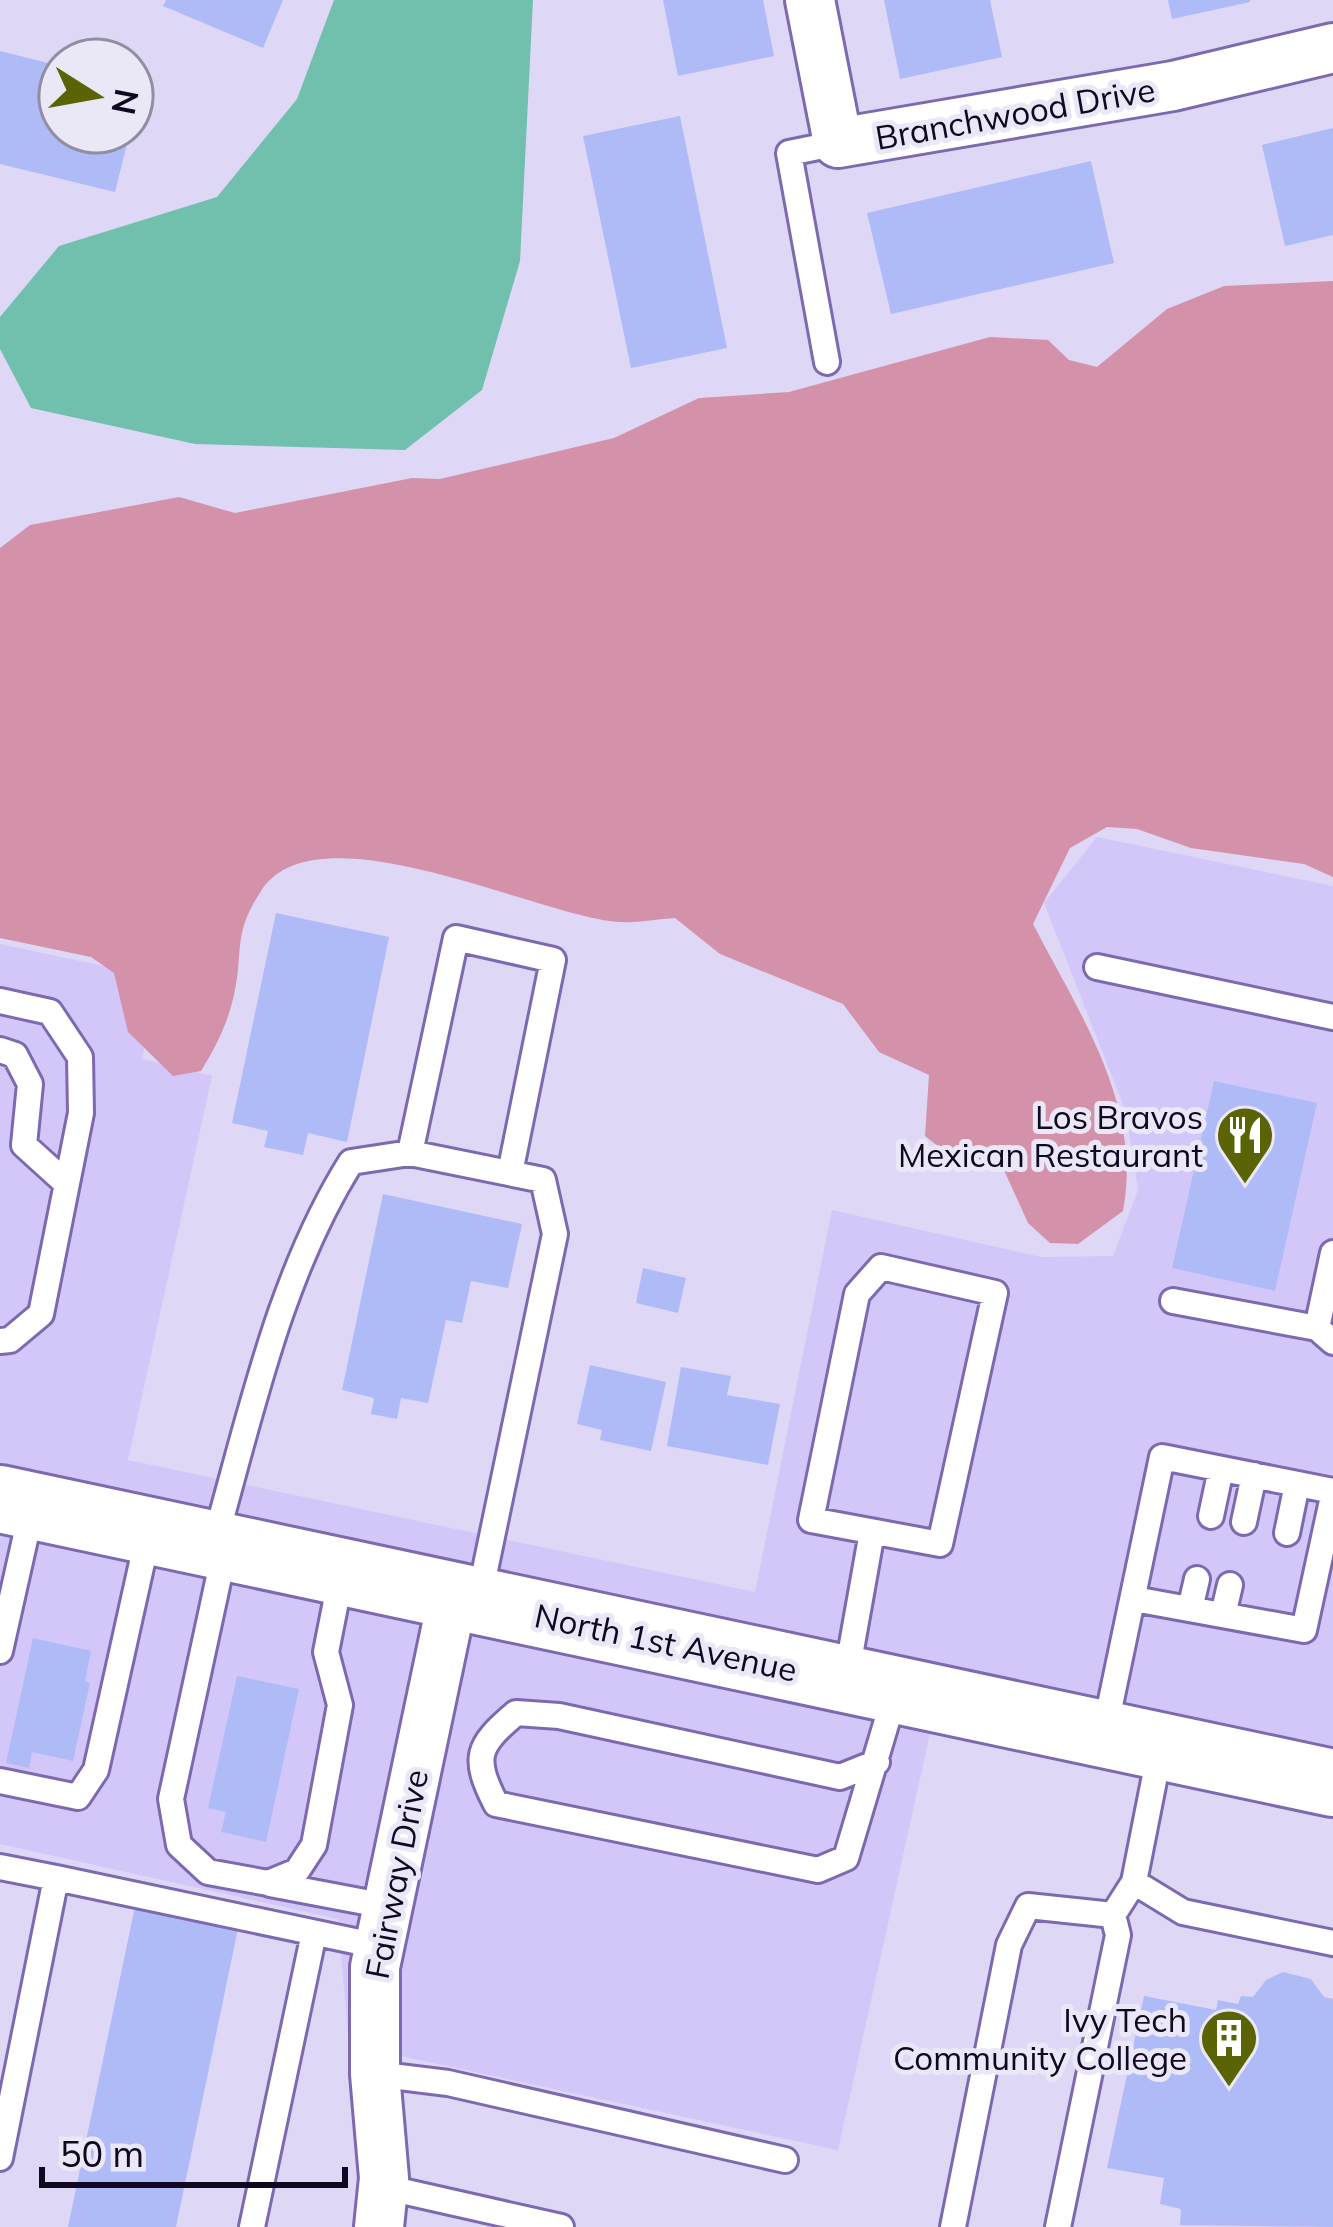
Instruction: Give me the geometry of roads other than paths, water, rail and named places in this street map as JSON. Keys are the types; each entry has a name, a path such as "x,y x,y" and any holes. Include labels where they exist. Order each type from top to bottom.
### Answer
{"main road":[{"name":"North 1st Avenue","path":"16,1502 1132,1742 1330,1769"}],"street":[{"name":"Branchwood Drive","path":"811,0 838,143 1173,86 1333,48"},
{"name":"Fairway Drive","path":"381,2207 374,2074 382,1926 466,1598"}],"lane":[{"path":"826,362 789,153 838,143"},
{"path":"410,1153 456,938 553,960 510,1173"},
{"path":"1096,967 1333,1016"},
{"path":"0,1001 50,1012 80,1057 81,1113 41,1314 10,1340 0,1341"},
{"path":"0,1050 15,1055 30,1084 24,1145 67,1184"},
{"path":"382,1926 268,1883 208,1872 179,1845 170,1799 249,1420 320,1211 351,1162 410,1153 543,1180 555,1234 466,1598"},
{"path":"1173,1301 1325,1335 1333,1253"},
{"path":"881,1267 995,1293 940,1544 872,1532 811,1520 857,1294 881,1267"},
{"path":"1058,2227 1118,1935 1113,1915 1134,1882 1134,1600 1162,1457 1333,1493 1304,1630 1134,1600"},
{"path":"1211,1516 1221,1469"},
{"path":"1244,1522 1255,1475"},
{"path":"1287,1533 1297,1484"},
{"path":"0,1651 16,1502"},
{"path":"0,1781 78,1797 96,1770 149,1531"},
{"path":"872,1532 871,1686 877,1762 846,1858 818,1870 496,1804 479,1771 485,1739 517,1713 559,1716 840,1777 877,1762"},
{"path":"268,1883 297,1871 314,1845 340,1705 326,1652 342,1572"},
{"path":"1190,1609 1197,1579"},
{"path":"1223,1615 1230,1586"},
{"path":"1268,1623 1273,1598"},
{"path":"0,1867 314,1933 382,1926"},
{"path":"0,2158 56,1878"},
{"path":"1134,1882 1183,1912 1333,1943"},
{"path":"952,2227 1009,1945 1028,1906 1113,1915"},
{"path":"252,2227 314,1933"},
{"path":"374,2074 448,2083 785,2160"},
{"path":"381,2207 561,2227"}],"place":[{"name":"Los Bravos Mexican Restaurant","path":"1245,1186"},
{"name":"Ivy Tech Community College","path":"1229,2089"}]}
